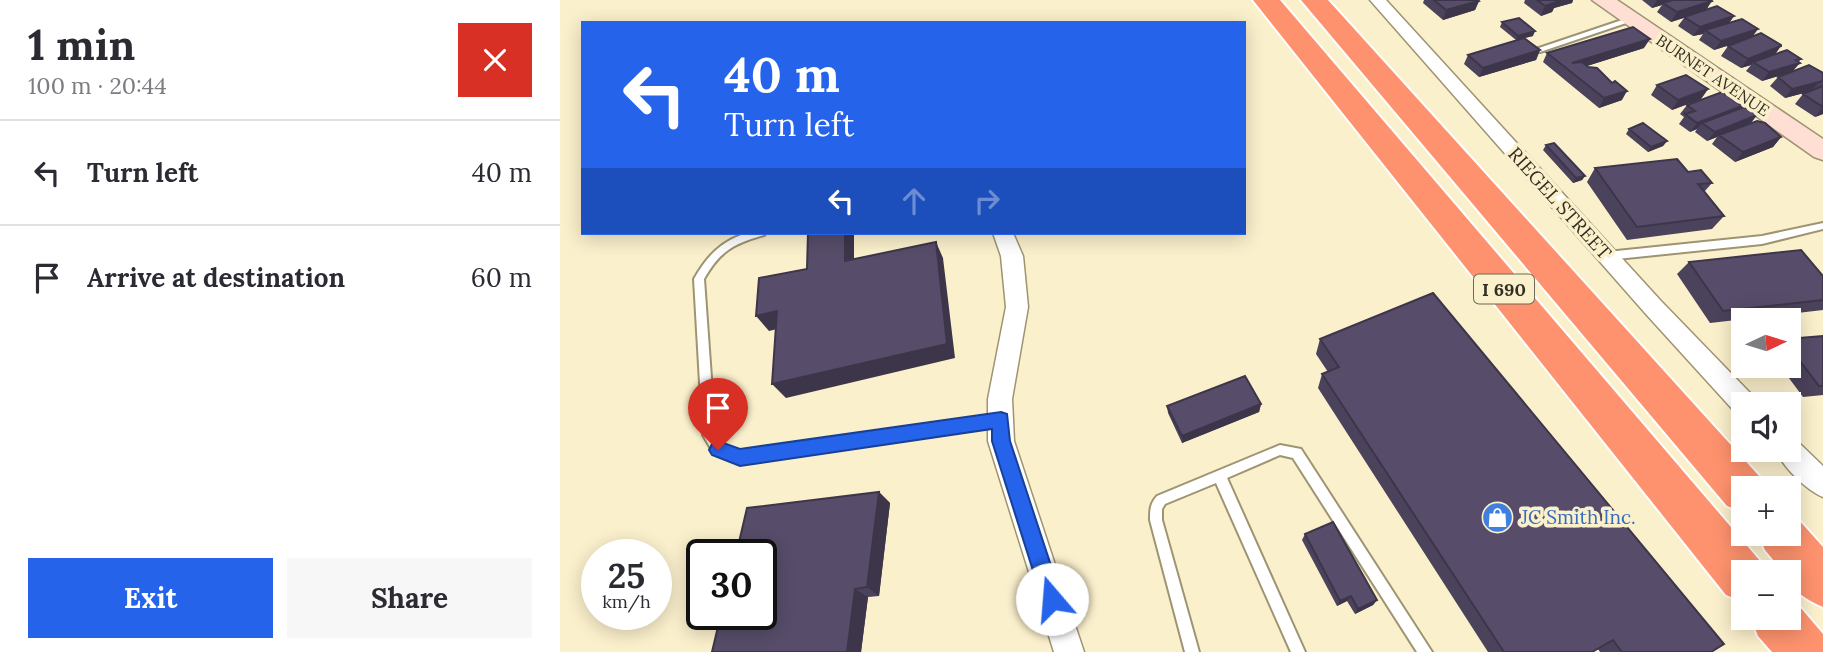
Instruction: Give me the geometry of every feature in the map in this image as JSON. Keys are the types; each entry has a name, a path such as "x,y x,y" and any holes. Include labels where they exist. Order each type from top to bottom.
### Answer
{"highway":[{"path":"1257,0 1305,49"},
{"name":"I 690","path":"1266,0 1731,564"},
{"name":"I 690","path":"1314,0 1731,477"},
{"path":"1331,0 1380,74"},
{"path":"1791,546 1823,583"},
{"path":"1786,630 1805,652"}],"street":[{"name":"RIEGEL STREET","path":"1378,0 1606,256 1733,392"},
{"name":"BURNET AVENUE","path":"1603,0 1823,151"},
{"path":"1004,235 1012,256 1017,306 1000,399 1001,441 1069,652"},
{"path":"1801,462 1823,484"}],"lane":[{"path":"1537,50 1631,19"},
{"path":"1606,256 1762,240 1823,226"},
{"path":"755,235 724,245 710,259 699,279 709,435 718,450 740,457 1001,419"},
{"path":"1192,652 1156,520 1156,507 1161,500 1280,450 1297,453 1425,652"},
{"path":"1219,475 1298,652"}],"building":[{"path":"1434,0 1478,0 1479,1 1446,10"},
{"path":"1537,0 1554,0 1557,2 1545,6"},
{"path":"1673,0 1712,1 1677,12 1663,3"},
{"path":"1717,6 1734,16 1700,27 1684,17"},
{"path":"1519,18 1535,31 1518,36 1502,22"},
{"path":"1742,19 1758,29 1721,41 1705,30"},
{"path":"1633,27 1650,39 1572,63 1582,62 1588,67 1597,68 1612,83 1615,81 1627,91 1604,98 1547,53"},
{"path":"1761,33 1781,46 1748,59 1728,46"},
{"path":"1524,38 1540,50 1483,68 1468,55"},
{"path":"1787,50 1801,59 1796,60 1800,63 1769,72 1753,62"},
{"path":"1809,65 1823,73 1823,81 1792,89 1778,77"},
{"path":"1686,75 1708,89 1678,100 1657,85"},
{"path":"1823,86 1823,107 1803,94"},
{"path":"1722,92 1742,106 1697,123 1685,114 1695,111 1687,105"},
{"path":"1744,107 1757,115 1715,132 1702,123"},
{"path":"1757,121 1765,123 1781,137 1743,152 1719,135"},
{"path":"1643,123 1667,141 1651,147 1629,129"},
{"path":"1554,143 1585,176 1576,178 1546,145"},
{"path":"1677,159 1688,172 1701,170 1712,183 1698,184 1724,216 1637,227 1595,168"},
{"path":"808,235 845,235 845,261 936,242 947,344 772,384 777,311 756,316 759,278 807,269"},
{"path":"1801,250 1823,276 1823,300 1731,308 1723,311 1689,262"},
{"name":"JC Smith Inc.","path":"1433,293 1724,644 1711,652 1622,652 1613,640 1592,652 1504,652 1322,374 1339,367 1320,339"},
{"path":"1823,336 1823,386 1819,386 1801,362 1801,338"},
{"path":"1245,376 1261,404 1182,436 1167,406"},
{"path":"879,492 867,587 855,589 847,652 712,652 717,630 777,630 777,539 740,539 747,508"},
{"path":"1333,522 1377,600 1358,609 1351,596 1340,601 1305,534"}],"place":[{"name":"JC Smith Inc.","path":"1498,517"}],"route":[{"path":"718,450 740,457 1001,419 1001,441 1052,599"}]}
